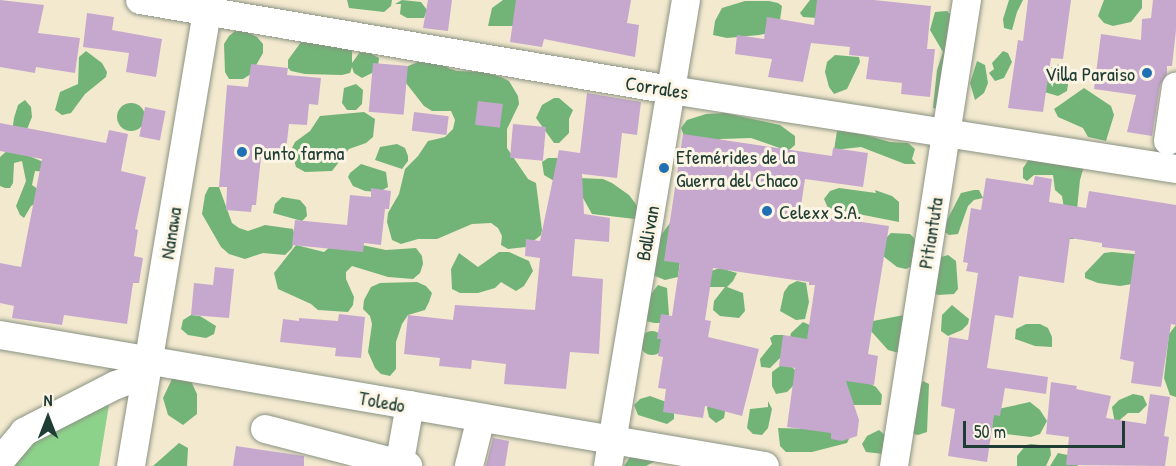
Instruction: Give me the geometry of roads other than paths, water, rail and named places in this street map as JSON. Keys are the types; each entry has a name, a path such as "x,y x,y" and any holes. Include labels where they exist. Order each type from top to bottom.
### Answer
{"street":[{"name":"Corrales","path":"140,0 208,5 671,90 1176,169"},
{"name":"Ballivan","path":"610,453 686,0"},
{"name":"Pitiantuta","path":"894,466 967,0"},
{"name":"Nanawa","path":"131,466 208,5"},
{"path":"1168,141 1176,87"},
{"name":"Toledo","path":"0,335 147,367 410,405 481,418 610,453 765,466"},
{"path":"0,461 12,428 116,385 147,367"},
{"path":"265,429 402,465 410,405"},
{"path":"469,466 481,418"}],"place":[{"name":"Villa Paraiso","path":"1147,73"},
{"name":"Punto farma","path":"242,152"},
{"name":"Efemérides de la Guerra del Chaco","path":"664,168"},
{"name":"Celexx S.A.","path":"767,211"}]}
